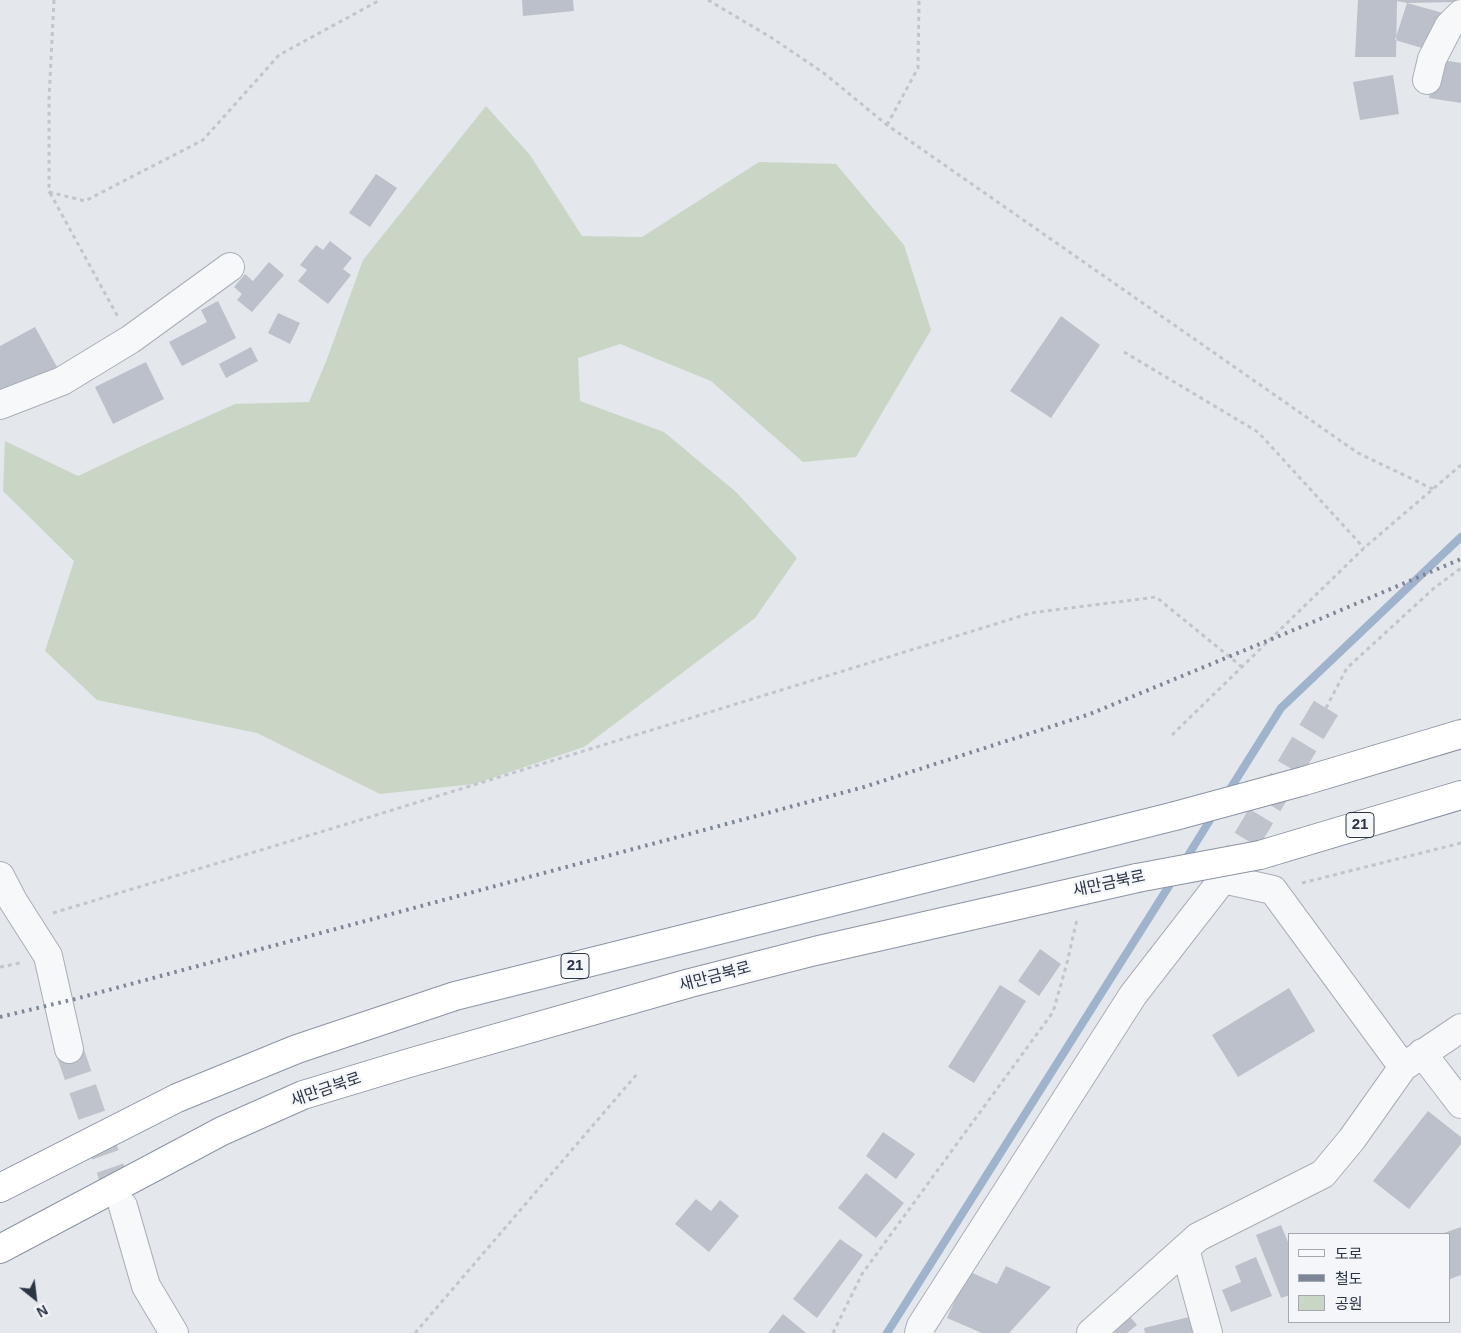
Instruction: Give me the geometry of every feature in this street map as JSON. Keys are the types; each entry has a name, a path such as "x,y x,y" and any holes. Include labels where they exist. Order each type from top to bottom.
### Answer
{"highway":[{"name":"21","path":"0,1188 177,1098 297,1049 455,996 1176,816 1304,781 1461,734"},
{"name":"새만금북로","path":"0,1250 222,1131 303,1095 418,1060 672,988 805,953 1137,878 1260,855 1461,795"}],"street":[{"path":"1427,80 1432,59 1449,26 1461,14"},
{"path":"0,405 62,381 131,339 230,267"},
{"path":"0,876 48,956 69,1050"},
{"path":"919,1333 921,1326 1133,995 1223,879 1273,890 1413,1060 1461,1104"},
{"path":"1091,1333 1198,1237 1324,1174 1413,1060 1461,1028"},
{"path":"123,1206 146,1286 174,1333"},
{"path":"1185,1249 1208,1333"}],"path":[{"path":"54,0 49,192 131,339"},
{"path":"49,192 84,201 203,140 279,55 380,0"},
{"path":"708,0 772,38 817,68 886,125 1358,452 1433,489"},
{"path":"886,125 918,68 919,0"},
{"path":"1124,352 1258,432 1364,548"},
{"path":"1172,735 1364,548 1461,465"},
{"path":"1326,708 1347,668 1433,589 1461,568"},
{"path":"26,921 1031,613 1156,597 1242,667"},
{"path":"1273,890 1461,843"},
{"path":"833,1333 862,1274 1053,1012 1067,963 1078,912"},
{"path":"414,1333 637,1074"}],"green space":[{"path":"486,106 530,155 582,236 642,237 759,162 836,164 904,245 931,330 856,457 803,462 711,381 620,344 578,358 580,401 664,432 736,492 797,558 755,618 584,747 474,784 380,794 257,733 97,700 45,651 74,561 3,491 5,441 78,476 235,404 309,402 327,359 363,260"}],"building":[{"path":"522,0 573,0 574,11 523,16"},
{"path":"1358,0 1455,0 1456,2 1407,3 1397,1 1396,57 1355,57"},
{"path":"1407,3 1443,13 1432,51 1395,40"},
{"path":"1436,59 1461,63 1461,103 1429,98"},
{"path":"1393,75 1399,114 1360,120 1353,82"},
{"path":"376,174 397,188 370,227 349,213"},
{"path":"330,241 352,258 343,269 351,275 328,304 298,281 307,270 300,265 316,245 323,250"},
{"path":"269,262 284,275 252,312 237,300 242,294 234,287 245,274 253,281"},
{"path":"218,301 236,338 182,366 169,342 207,322 201,310"},
{"path":"278,313 300,323 290,344 268,333"},
{"path":"1061,316 1100,345 1051,418 1010,391"},
{"path":"35,327 57,367 0,397 0,346"},
{"path":"251,347 258,361 226,378 219,364"},
{"path":"146,362 164,399 113,424 95,387"},
{"path":"1040,949 1061,964 1039,996 1018,981"},
{"path":"1000,985 1026,1001 974,1083 948,1067"},
{"path":"1289,988 1315,1031 1238,1077 1212,1035"},
{"path":"1428,1111 1461,1137 1461,1144 1409,1209 1373,1181"},
{"path":"883,1132 915,1154 896,1179 866,1156"},
{"path":"866,1173 904,1203 876,1238 838,1208"},
{"path":"696,1199 711,1211 720,1200 739,1216 709,1252 675,1224"},
{"path":"1281,1225 1288,1242 1288,1296 1281,1298 1256,1235"},
{"path":"1461,1227 1461,1275 1451,1279 1451,1233 1444,1233"},
{"path":"840,1239 863,1255 817,1318 793,1299"},
{"path":"1256,1257 1272,1296 1231,1312 1222,1290 1241,1282 1235,1266"},
{"path":"1006,1266 1051,1287 1009,1333 982,1333 947,1318 968,1271 997,1284"},
{"path":"1127,1313 1137,1325 1127,1333 1115,1333 1110,1327"},
{"path":"783,1314 806,1333 768,1333"},
{"path":"1193,1316 1197,1333 1145,1333 1144,1328"}],"waterway":[{"path":"1227,794 1281,708 1461,537"},
{"path":"1184,862 1215,812"},
{"path":"887,1333 1174,878"}],"tunnel":[{"path":"1225,876 1326,708"},
{"path":"69,1049 123,1206"}],"railway":[{"path":"0,1017 75,999 864,787 1090,714 1461,559"}]}
